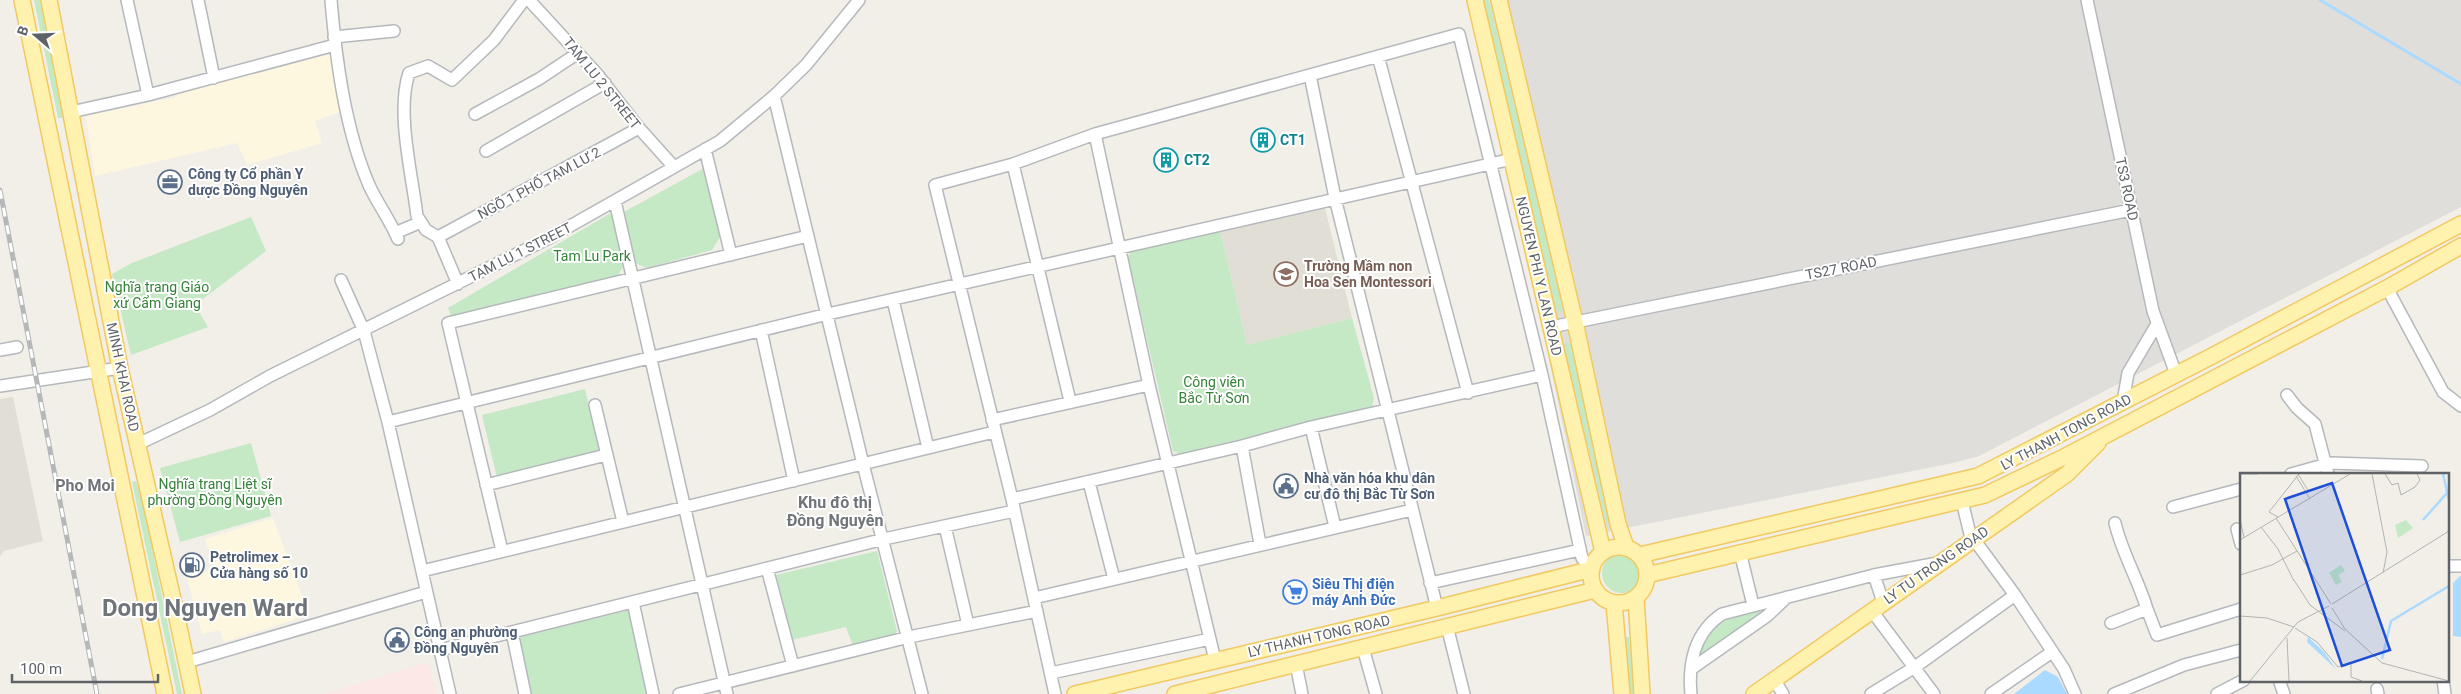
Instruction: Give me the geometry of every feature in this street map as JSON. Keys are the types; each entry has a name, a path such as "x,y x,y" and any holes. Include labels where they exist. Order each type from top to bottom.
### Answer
{"main road":[{"name":"MINH KHAI ROAD","path":"22,0 165,694"},
{"name":"MINH KHAI ROAD","path":"49,0 120,368 193,694"},
{"name":"NGUYEN PHI Y LAN ROAD","path":"1475,0 1603,552"},
{"name":"NGUYEN PHI Y LAN ROAD","path":"1500,0 1576,322 1617,518 1626,547"},
{"name":"LY THANH TONG ROAD","path":"1640,556 1978,476 2461,224"},
{"name":"LY THANH TONG ROAD","path":"1647,575 1962,502 1985,495 2044,467 2387,288 2461,246"},
{"path":"2176,374 2185,392"},
{"name":"LY TU TRONG ROAD","path":"1754,694 1878,607 1938,562 2067,474 2112,430"},
{"path":"1613,547 1626,547 1640,556 1645,564 1647,575 1644,588 1636,598 1628,602 1614,603 1604,599 1595,590 1591,579 1592,569 1595,560 1603,552 1613,547"},
{"name":"LY THANH TONG ROAD","path":"1075,694 1322,636 1592,569"},
{"name":"LY THANH TONG ROAD","path":"1175,694 1595,590"},
{"path":"1636,598 1642,694"},
{"path":"1614,603 1622,694"},
{"path":"1322,636 1327,657"}],"street":[{"path":"127,0 148,95"},
{"path":"198,0 214,78"},
{"path":"331,0 334,41 356,148 369,185 396,236 421,222"},
{"path":"458,284 438,237 426,230 417,216 403,109 405,85 409,72 428,66 452,80 494,40 524,0"},
{"name":"TAM LU 2 STREET","path":"529,0 578,52 639,128 674,167"},
{"name":"TAM LU 1 STREET","path":"138,444 210,410 270,376 549,238 720,141 774,96 818,53 859,0"},
{"name":"TS3 ROAD","path":"2087,0 2152,310 2176,374"},
{"path":"71,112 214,78 334,41 394,31"},
{"path":"1055,694 1013,505 935,185 1013,164 1095,134 1459,34 1542,375 1580,550 1582,558 1592,569"},
{"path":"476,114 538,79 578,52"},
{"path":"1378,56 1413,181 1468,393"},
{"path":"1310,75 1336,198 1437,608"},
{"path":"486,151 604,83"},
{"path":"774,96 863,464 884,539 922,694"},
{"name":"NGÕ 1 PHỐ TAM LƯ 2","path":"438,237 639,128"},
{"path":"1095,134 1121,246 1149,385 1193,561 1215,660"},
{"path":"705,150 731,255"},
{"path":"388,422 828,314 1121,246 1512,159"},
{"path":"1013,164 1070,401"},
{"path":"615,201 683,508 726,688"},
{"name":"TS27 ROAD","path":"1551,327 2131,210"},
{"path":"502,552 448,323 808,236"},
{"path":"341,280 364,330 388,422 450,694"},
{"path":"2387,288 2443,392 2461,406"},
{"path":"893,300 928,448"},
{"path":"2122,402 2128,373 2157,324"},
{"path":"762,330 794,481"},
{"path":"0,350 17,348"},
{"path":"0,386 120,368"},
{"path":"440,650 884,539 945,526 1089,482 1242,446 1312,427 1542,375"},
{"path":"992,420 1070,401 1149,385"},
{"path":"2287,395 2297,408 2315,424 2327,469"},
{"path":"595,405 623,522"},
{"path":"1312,427 1335,527"},
{"path":"422,571 994,432"},
{"path":"1242,446 1260,544"},
{"path":"486,485 606,454"},
{"path":"2297,473 2327,469 2422,466"},
{"path":"1089,482 1114,579"},
{"path":"2173,507 2240,489"},
{"path":"1962,502 1973,539 2015,595 2071,683 2075,694"},
{"path":"1034,598 1412,510"},
{"path":"2115,523 2120,545 2141,590 2157,635 2240,610"},
{"path":"945,526 968,626"},
{"path":"2236,529 2240,541"},
{"path":"1430,583 1580,550"},
{"path":"1740,552 1753,605"},
{"path":"1691,694 1690,670 1696,645 1706,628 1722,614 1874,575 1938,562"},
{"path":"2448,566 2461,566"},
{"path":"766,568 792,666"},
{"path":"1874,575 1878,607 1914,667 1934,694"},
{"path":"186,662 426,592"},
{"path":"1871,694 1914,667 2015,595"},
{"path":"1690,670 1767,616 1788,596"},
{"path":"632,602 653,694"},
{"path":"2110,623 2147,609"},
{"path":"678,694 726,688 792,666 909,637 1037,611"},
{"path":"1447,626 1464,694"},
{"path":"512,632 526,694"},
{"path":"1051,673 1210,639"},
{"path":"1364,648 1376,694"},
{"path":"2114,694 2184,665 2240,650"},
{"path":"1991,694 2052,652"},
{"path":"1296,664 1302,694"},
{"path":"1774,679 1783,694"},
{"path":"2280,682 2284,694"},
{"path":"2217,694 2241,686"}],"shaded area":[{"path":"1474,0 2461,0 2461,207 1979,456 1953,463 1586,536"},
{"path":"331,54 344,111 315,121 322,143 247,165 237,143 95,176 86,116 177,97 176,93"},
{"name":"Trường Mầm non Hoa Sen Montessori","path":"1324,204 1352,318 1247,345 1220,230"},
{"path":"13,397 43,541 4,551 0,556 0,399"},
{"path":"273,518 309,615 224,642 220,630 202,634 187,578 214,569 205,539"},
{"path":"428,662 436,694 323,694 379,677"}],"green space":[{"path":"34,0 40,0 63,118 58,118"},
{"path":"1482,0 1489,0 1563,309 1561,313 1556,309"},
{"name":"Tam Lu Park","path":"706,167 720,237 712,250 647,268 635,263 622,213"},
{"name":"Tam Lu Park","path":"611,213 623,267 616,278 452,318 448,308"},
{"name":"Nghĩa trang Giáo xứ Cẩm Giang","path":"251,217 266,251 195,305 208,327 131,355 112,274 132,263"},
{"name":"Công viên Bắc Từ Sơn","path":"1220,230 1247,345 1352,318 1374,398 1372,408 1179,454 1173,451 1128,258 1131,250"},
{"path":"1567,342 1571,345 1612,521 1610,524 1606,521 1564,345"},
{"path":"585,389 600,452 497,478 482,415"},
{"name":"Nghĩa trang Liệt sĩ phường Đồng Nguyên","path":"251,443 271,516 180,542 160,468"},
{"path":"136,481 143,503 182,694 177,694 132,482"},
{"path":"877,551 897,631 892,638 854,649 846,627 792,640 776,575"},
{"path":"1622,553 1636,559 1642,573 1636,587 1622,593 1608,587 1602,573 1608,559"},
{"path":"1762,609 1766,611 1701,658 1696,656 1701,643 1720,624 1732,616"},
{"path":"630,610 648,694 531,694 519,635"},
{"path":"1625,637 1629,637 1634,694 1629,694"}],"water":[{"path":"2460,576 2461,637 2453,636 2453,583"},
{"path":"2045,670 2058,677 2067,694 2014,694"}],"waterway":[{"path":"2320,0 2461,84"}],"railway":[{"path":"0,190 97,694"}],"place":[{"name":"CT1","path":"1263,140"},
{"name":"CT2","path":"1166,160"},
{"name":"Công ty Cổ phần Y dược Đồng Nguyên","path":"170,182"},
{"name":"Trường Mầm non Hoa Sen Montessori","path":"1286,274"},
{"name":"Nhà văn hóa khu dân cư đô thị Bắc Từ Sơn","path":"1286,486"},
{"name":"Petrolimex – Cửa hàng số 10","path":"192,565"},
{"name":"Siêu Thị điện máy Anh Đức","path":"1295,592"},
{"name":"Công an phường Đồng Nguyên","path":"397,640"}],"district":[{"name":"Pho Moi","path":"85,485"},
{"name":"Khu đô thị Đồng Nguyên","path":"835,511"},
{"name":"Dong Nguyen Ward","path":"205,608"}]}
